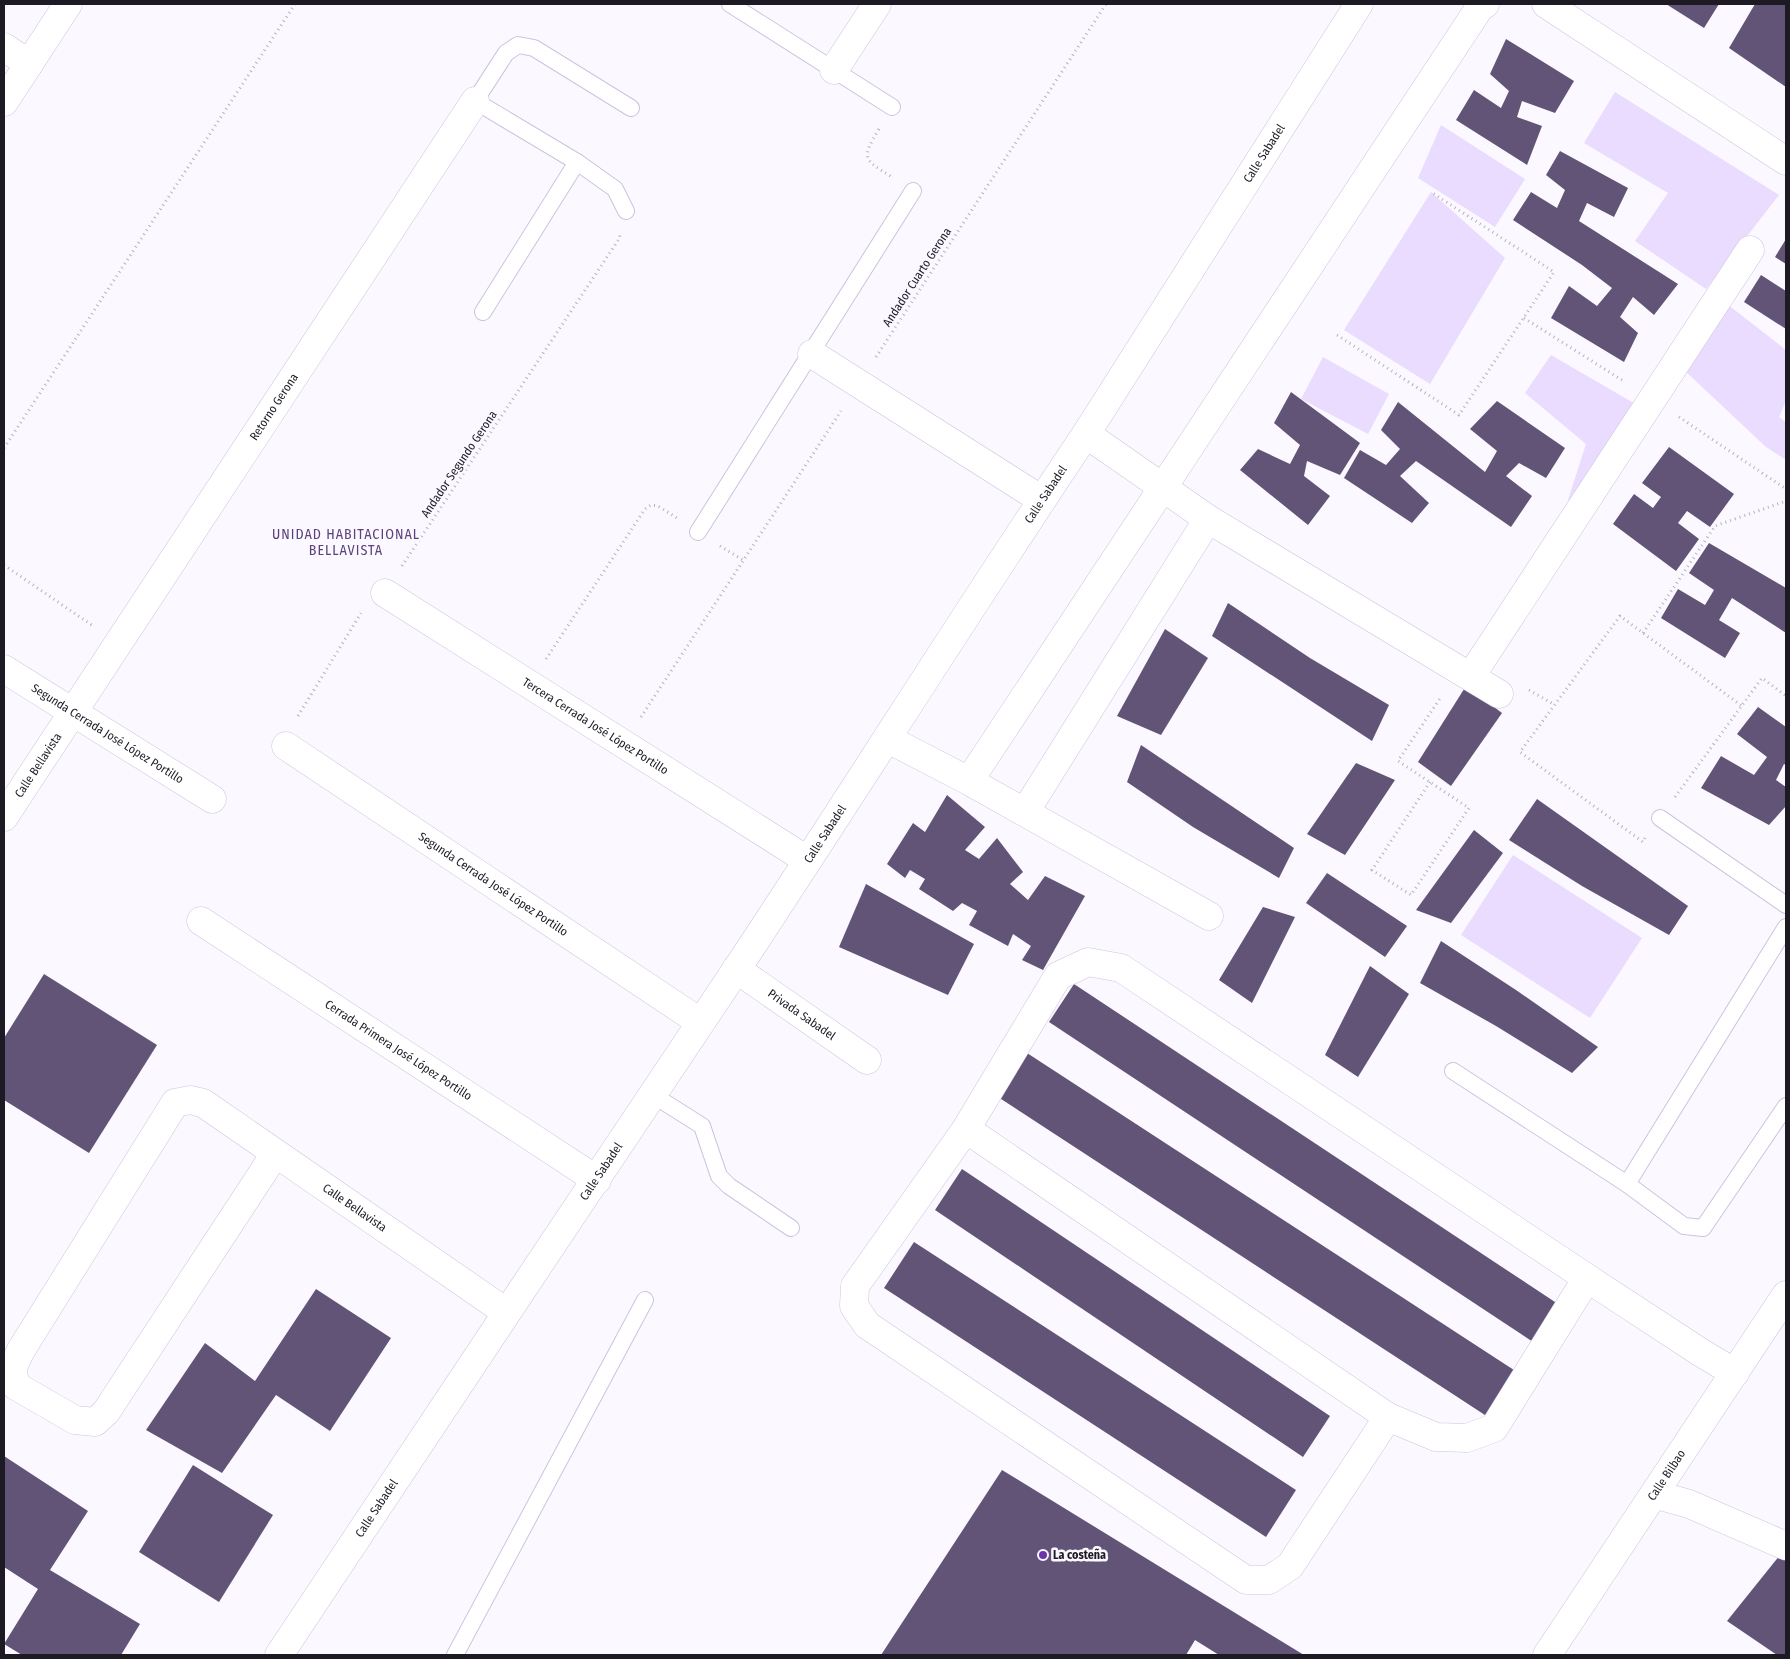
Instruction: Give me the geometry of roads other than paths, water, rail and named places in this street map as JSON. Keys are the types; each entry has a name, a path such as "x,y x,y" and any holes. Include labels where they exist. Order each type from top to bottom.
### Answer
{"street":[{"path":"4,102 68,4"},
{"name":"Calle Sabadel","path":"279,1655 506,1312 597,1180 888,738 1086,434 1359,4"},
{"path":"969,781 1480,7 1486,4"},
{"path":"1546,4 1786,161"},
{"path":"834,70 871,6"},
{"path":"4,47 29,64"},
{"name":"Retorno Gerona","path":"73,712 475,101"},
{"path":"1466,673 1750,250"},
{"path":"812,354 1042,500"},
{"path":"1086,434 1208,519 1499,694"},
{"path":"1025,812 1208,519"},
{"name":"Tercera Cerrada José López Portillo","path":"384,593 807,860"},
{"name":"Segunda Cerrada José López Portillo","path":"4,669 212,800"},
{"name":"Calle Bellavista","path":"4,818 73,712"},
{"path":"888,738 1025,812 1209,916"},
{"name":"Segunda Cerrada José López Portillo","path":"286,746 700,1022"},
{"name":"Cerrada Primera José López Portillo","path":"201,921 597,1180"},
{"path":"1388,1416 1290,1566 1269,1580 1246,1580 867,1325 854,1306 855,1286 966,1129 1058,976 1088,962 1121,968 1587,1278 1735,1373"},
{"name":"Privada Sabadel","path":"736,969 867,1060"},
{"name":"Calle Bellavista","path":"275,1154 106,1412 95,1422 76,1420 16,1386 12,1369 21,1350 175,1103 190,1100 203,1104 506,1312"},
{"path":"966,1129 1388,1416 1436,1437 1467,1438 1494,1428 1587,1278"},
{"name":"Calle Bilbao","path":"1547,1655 1786,1295"},
{"path":"1654,1494 1689,1504 1786,1546"}],"lane":[{"path":"730,4 892,107"},
{"path":"626,211 615,189 577,162 475,101 506,53 518,45 534,48 631,108"},
{"path":"483,312 577,162"},
{"path":"698,532 913,191"},
{"path":"1660,818 1786,905"},
{"path":"1627,1184 1786,927"},
{"path":"1453,1071 1627,1184 1684,1226 1703,1228 1786,1106"},
{"path":"653,1095 702,1126 719,1176 729,1186 791,1228"},
{"path":"455,1655 645,1300"}],"place":[{"name":"La costeña","path":"1043,1555"}],"district":[{"name":"UNIDAD HABITACIONAL BELLAVISTA","path":"346,542"}]}
